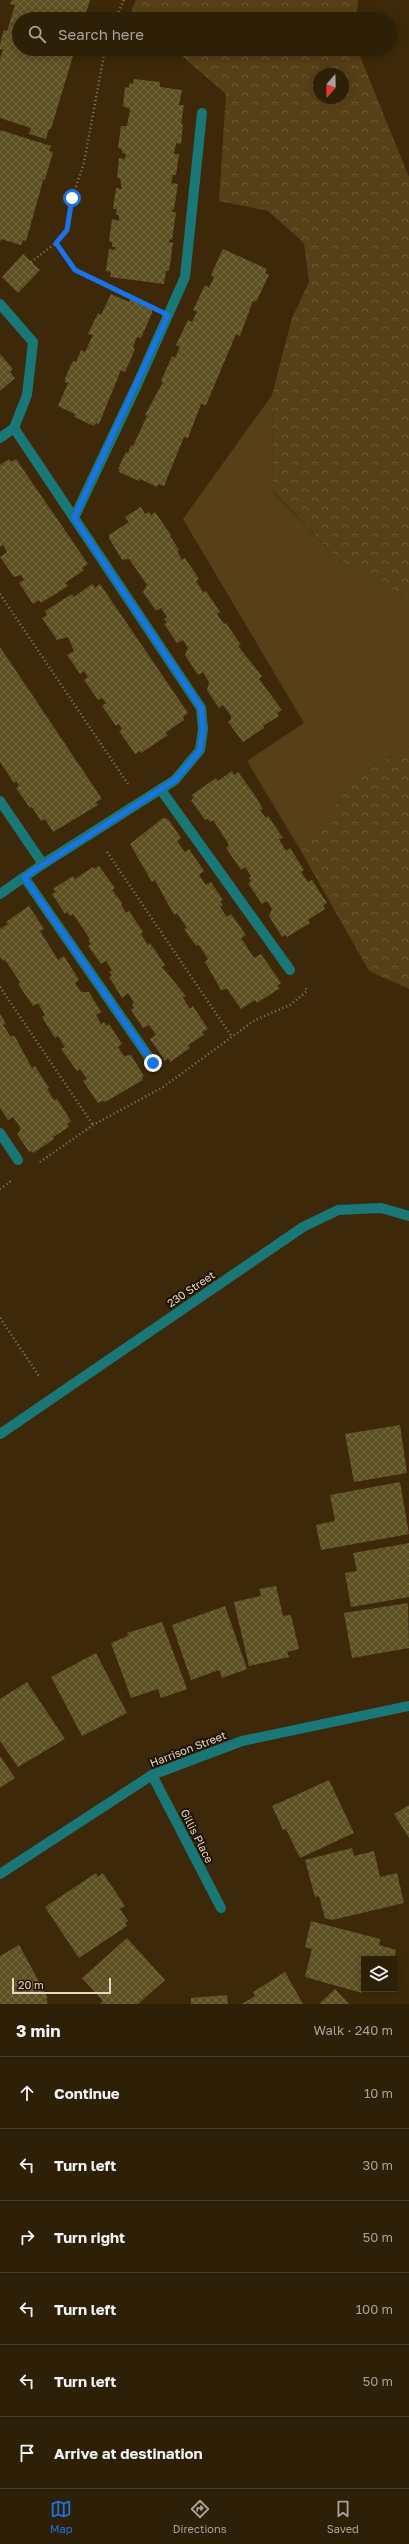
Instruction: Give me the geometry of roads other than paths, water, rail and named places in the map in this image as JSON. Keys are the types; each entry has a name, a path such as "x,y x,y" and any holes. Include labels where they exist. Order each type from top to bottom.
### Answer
{"street":[{"path":"74,518 168,315 184,277 202,113"},
{"path":"0,304 33,342 27,395 14,428 0,438"},
{"path":"0,894 43,864 175,780 200,750 203,729 201,708 14,428"},
{"path":"161,790 290,970"},
{"path":"0,801 43,864"},
{"path":"24,877 153,1063"},
{"path":"0,1133 18,1160"},
{"name":"230 Street","path":"0,1434 303,1227 338,1210 381,1208 409,1216"},
{"name":"Harrison Street","path":"0,1874 152,1774 242,1741 409,1706"},
{"name":"Gillis Place","path":"152,1774 221,1908"}]}
